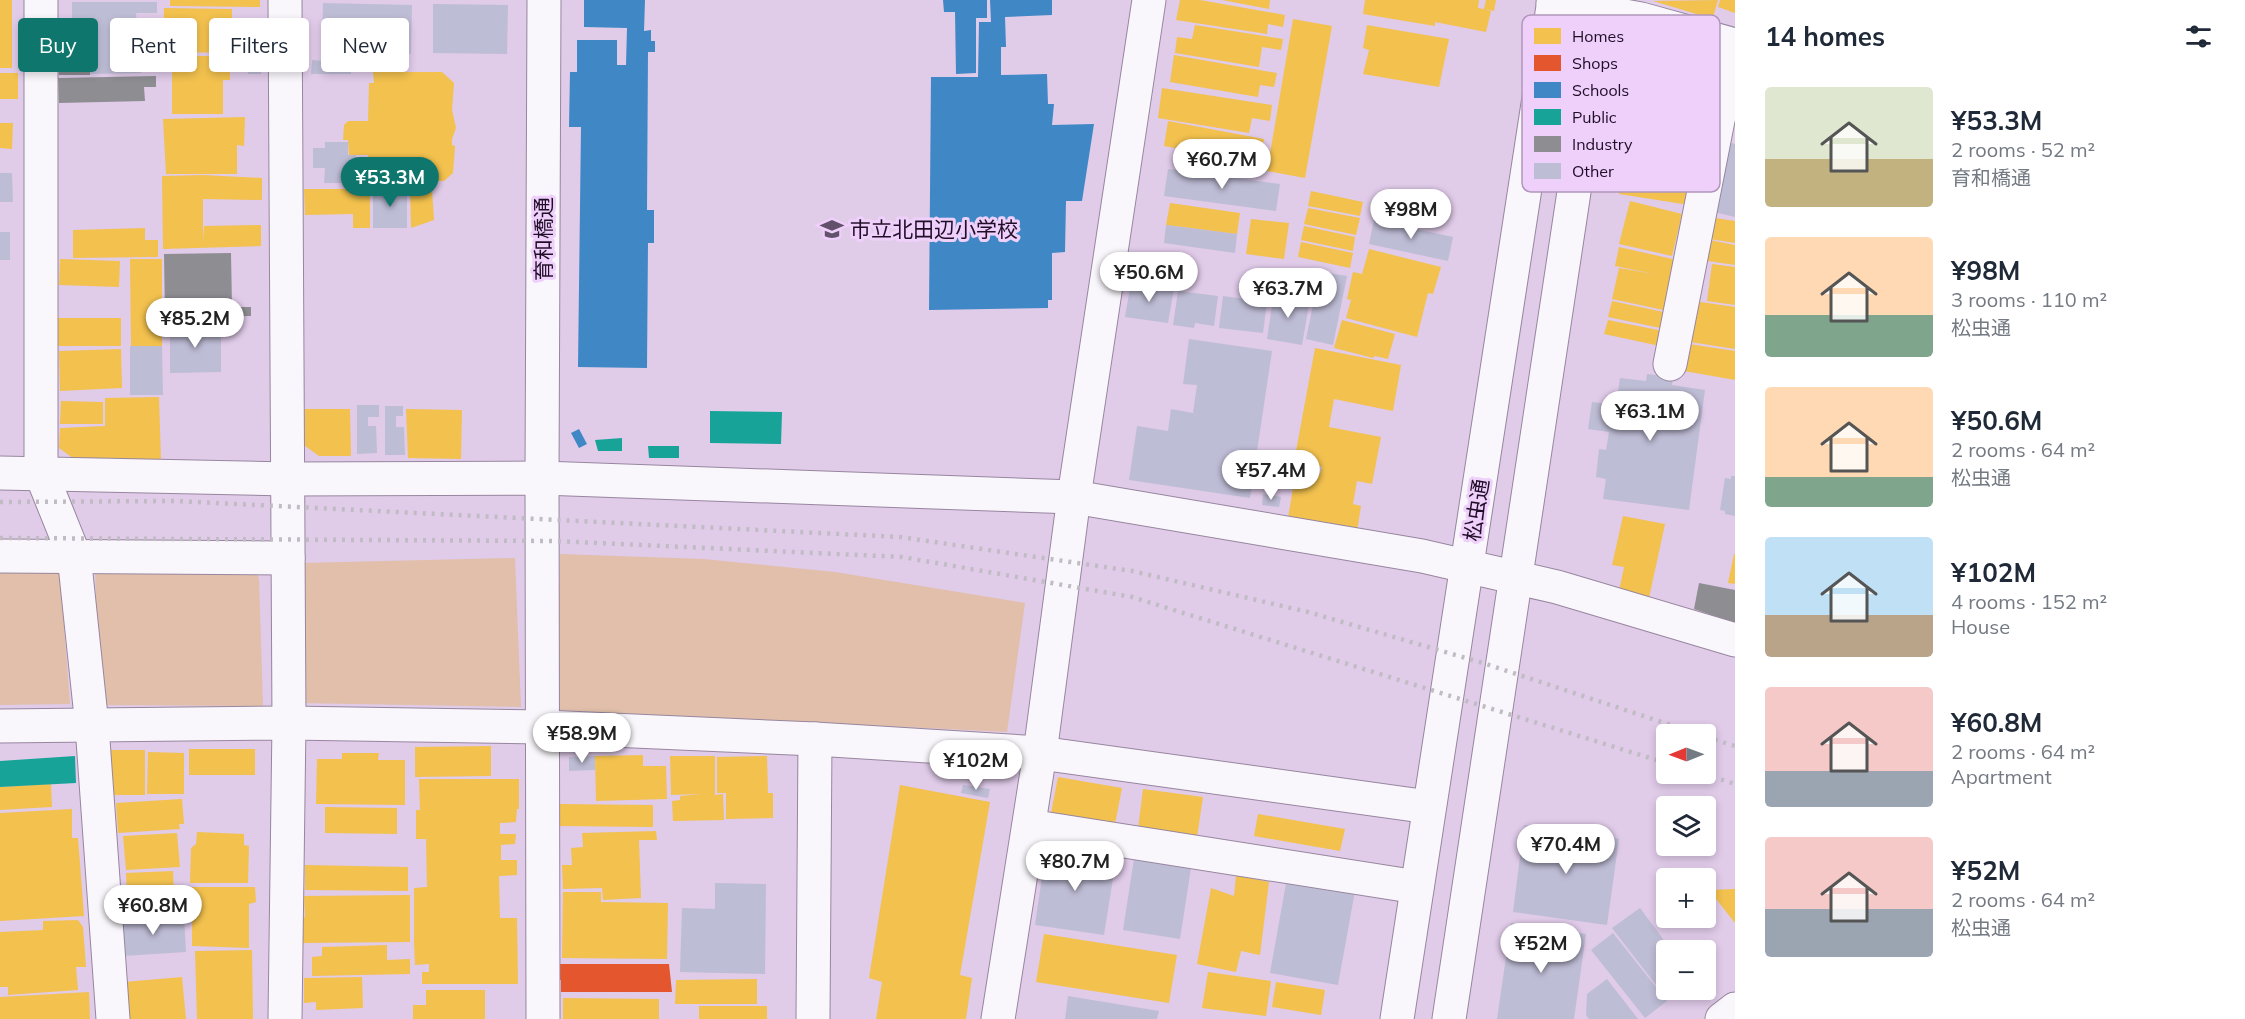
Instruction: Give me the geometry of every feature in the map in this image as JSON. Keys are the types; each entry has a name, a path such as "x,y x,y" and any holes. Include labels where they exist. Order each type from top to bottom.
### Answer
{"street":[{"path":"41,0 41,473 74,555 92,726 113,1019"},
{"path":"285,0 289,723 285,1019"},
{"name":"育和橋通","path":"543,1019 544,0"},
{"path":"998,1019 1040,753 1074,497 1149,0"},
{"path":"1553,2 1602,6 1629,15"},
{"path":"1720,41 1735,45"},
{"path":"1720,112 1735,52"},
{"name":"松虫通","path":"1396,1019 1524,192"},
{"path":"1449,1019 1574,192"},
{"path":"1670,364 1704,192"},
{"path":"0,473 287,479 542,478 1074,497 1422,556 1557,587 1735,640"},
{"path":"0,556 288,558"},
{"path":"0,726 289,723 543,727 815,739 1040,753 1429,807"},
{"path":"813,1019 815,739"},
{"path":"1029,826 1417,886"},
{"path":"1722,1019 1735,1009"}],"shaded area":[{"path":"560,554 703,559 835,572 1025,603 1007,732 556,710"},
{"path":"515,558 521,707 298,703 301,563"},
{"path":"0,565 46,566 60,573 70,704 0,705"},
{"path":"254,568 259,578 263,706 100,705 95,570"}],"building: Homes":[{"path":"0,0 12,0 12,68 0,68"},
{"path":"170,0 260,0 260,7 170,6"},
{"path":"1180,0 1200,0 1285,15 1283,27 1268,24 1267,34 1176,20"},
{"path":"1222,0 1270,0 1269,9"},
{"path":"1365,0 1479,0 1478,8 1491,11 1486,32 1435,22 1435,26 1363,14"},
{"path":"1486,0 1496,0 1494,11 1484,9"},
{"path":"1718,0 1714,15 1700,15 1653,1"},
{"path":"1720,0 1735,0 1735,13 1718,7"},
{"path":"164,8 232,9 232,18 209,18 209,53 197,52 197,18 164,18"},
{"path":"1293,19 1332,26 1305,178 1267,171"},
{"path":"1195,25 1283,39 1281,50 1262,47 1259,67 1175,53 1177,37 1192,39"},
{"path":"1367,25 1449,39 1439,87 1363,74 1369,50 1363,48"},
{"path":"1174,55 1277,73 1274,87 1260,85 1258,97 1170,82"},
{"path":"197,56 209,56 209,72 230,72 230,80 223,80 223,114 172,114 172,72 197,72"},
{"path":"373,72 442,72 454,83 452,110 456,128 452,139 452,145 455,146 453,173 444,181 379,179 379,176 373,176 374,163 369,163 368,155 349,155 348,140 343,140 344,125 348,121 368,121 369,83 374,83"},
{"path":"0,73 18,73 18,99 0,99"},
{"path":"1162,88 1272,105 1270,121 1252,118 1249,133 1158,118"},
{"path":"245,117 244,146 237,145 237,174 166,174 163,119"},
{"path":"1168,121 1264,139 1262,154 1248,152 1246,161 1164,146"},
{"path":"0,123 13,123 12,149 0,148"},
{"path":"203,175 262,178 262,200 203,199 203,242 204,226 261,225 261,246 163,249 162,176"},
{"path":"304,189 370,189 370,228 353,228 353,214 305,215"},
{"path":"410,189 432,189 434,220 411,228"},
{"path":"1311,191 1363,202 1360,216 1308,206"},
{"path":"1619,192 1691,192 1689,205 1619,194"},
{"path":"1630,201 1682,214 1672,256 1619,244"},
{"path":"1170,203 1240,213 1237,234 1166,225"},
{"path":"1308,208 1360,218 1356,235 1304,224"},
{"path":"1708,217 1735,221 1735,243 1704,238"},
{"path":"1251,219 1289,223 1284,259 1246,254"},
{"path":"1304,226 1355,237 1353,251 1301,240"},
{"path":"145,228 145,240 158,240 158,257 73,258 73,230"},
{"path":"1704,239 1735,245 1735,265 1701,260"},
{"path":"1301,242 1353,253 1350,268 1298,257"},
{"path":"1619,247 1677,260 1668,311 1612,299 1619,268 1654,274 1615,266"},
{"path":"1369,249 1441,267 1433,294 1428,293 1417,337 1346,318 1351,300 1347,299 1353,272 1362,274"},
{"path":"60,259 120,261 119,287 59,285"},
{"path":"130,259 162,259 162,346 131,346"},
{"path":"1712,264 1735,267 1735,305 1707,301"},
{"path":"1612,301 1668,313 1665,329 1608,317"},
{"path":"1694,301 1735,307 1735,349 1690,342"},
{"path":"58,318 121,318 121,346 58,346"},
{"path":"1342,320 1395,334 1388,359 1375,356 1373,358 1334,348"},
{"path":"1608,320 1663,331 1660,346 1604,334"},
{"path":"1689,344 1735,351 1735,380 1684,371"},
{"path":"1315,348 1401,365 1393,411 1334,399 1329,427 1381,437 1372,484 1357,481 1353,504 1361,506 1357,531 1288,518 1296,470 1320,474 1322,467 1294,462"},
{"path":"121,349 122,388 60,391 59,351"},
{"path":"159,397 161,461 77,461 59,448 60,428 105,426 105,398"},
{"path":"61,401 103,402 103,424 60,424"},
{"path":"305,409 350,409 351,456 319,456 305,446"},
{"path":"406,409 462,410 461,459 408,458"},
{"path":"1623,516 1665,524 1649,598 1619,591 1624,567 1612,565"},
{"path":"1735,554 1735,584 1728,583"},
{"path":"491,746 491,776 415,777 415,747"},
{"path":"189,749 255,749 255,775 189,775"},
{"path":"106,750 145,750 145,795 106,795"},
{"path":"148,752 184,753 184,794 147,794"},
{"path":"342,753 379,753 378,760 405,760 405,805 316,804 317,759 342,759"},
{"path":"643,755 643,766 666,766 667,799 596,801 595,756"},
{"path":"670,756 715,756 715,795 723,794 724,820 673,821 672,801 680,800 680,796 702,794 671,795"},
{"path":"767,756 768,793 773,793 773,818 726,819 726,793 717,793 717,757"},
{"path":"1058,777 1122,788 1115,824 1051,813"},
{"path":"419,779 519,779 519,809 517,809 516,822 500,823 500,834 516,834 515,844 501,845 501,860 517,860 517,875 499,876 500,918 517,918 518,984 422,984 422,972 429,972 429,964 415,965 414,943 414,888 427,887 426,839 416,839 416,810 420,810"},
{"path":"51,784 52,807 0,810 0,787"},
{"path":"900,785 990,802 960,975 972,978 966,1019 876,1019 882,982 869,978"},
{"path":"1143,789 1203,797 1197,837 1138,829"},
{"path":"182,799 184,824 179,824 180,829 118,833 116,803"},
{"path":"559,804 653,805 653,827 559,826"},
{"path":"325,807 397,808 397,834 325,833"},
{"path":"72,809 72,838 78,838 84,916 0,921 0,813"},
{"path":"1258,814 1345,829 1340,851 1254,836"},
{"path":"656,831 657,840 639,840 641,898 603,900 602,888 563,889 562,865 572,865 571,848 583,847 582,833"},
{"path":"197,832 244,834 244,845 249,846 248,883 190,883 191,848 196,844"},
{"path":"177,833 180,867 126,870 123,836"},
{"path":"305,865 408,867 408,891 305,890"},
{"path":"173,871 174,894 183,893 184,914 121,918 119,896 127,895 126,873"},
{"path":"1236,875 1269,882 1260,955 1241,951 1236,972 1197,964 1211,888 1234,896"},
{"path":"192,887 255,887 256,902 249,904 249,948 192,946"},
{"path":"1735,889 1735,923 1716,899 1716,890"},
{"path":"563,892 601,892 601,902 668,903 667,959 562,958"},
{"path":"410,895 410,942 300,943 300,917 305,917 304,896"},
{"path":"78,920 83,927 86,967 76,967 78,990 8,995 8,987 0,987 0,932 43,930 43,921"},
{"path":"1044,934 1177,955 1169,1003 1036,982"},
{"path":"387,945 387,960 410,959 410,974 312,976 312,957 322,956 322,947"},
{"path":"252,950 253,1019 197,1019 195,951"},
{"path":"1208,972 1271,981 1266,1016 1202,1008"},
{"path":"182,977 186,1019 127,1019 124,982"},
{"path":"362,977 363,1008 316,1010 316,1002 304,1003 304,978"},
{"path":"757,979 757,1004 675,1004 676,980"},
{"path":"1276,982 1325,990 1321,1015 1272,1007"},
{"path":"426,990 485,990 485,1019 413,1019 413,1005 426,1005"},
{"path":"89,992 90,1019 0,1019 0,997"},
{"path":"563,998 659,999 659,1019 563,1019"},
{"path":"699,1006 767,1006 767,1019 699,1019"}],"building: Shops":[{"path":"557,964 669,964 672,992 561,992 561,980 557,980"}],"building: Schools":[{"path":"584,0 645,0 644,31 651,30 651,41 655,41 655,52 648,52 647,210 654,210 654,243 648,243 647,368 578,367 581,127 569,127 570,72 577,72 577,40 617,40 617,65 626,65 627,28 584,27"},
{"path":"943,0 987,0 987,18 976,18 976,73 956,74 955,12 944,12"},
{"path":"990,0 1052,0 1052,15 1005,17 1006,47 1001,47 1001,75 1047,74 1048,104 1054,104 1052,125 1094,124 1082,201 1066,201 1065,252 1052,253 1052,300 1048,300 1048,308 929,310 931,77 978,77 979,22 991,22"},
{"path":"579,429 587,444 579,448 571,433"}],"building: Public":[{"path":"710,411 782,412 781,444 710,443"},
{"path":"622,438 622,451 598,451 595,440"},
{"path":"648,446 679,446 679,458 649,458"},
{"path":"75,756 76,783 0,787 0,761"}],"building: Industry":[{"path":"59,72 90,72 90,75 59,75"},
{"path":"156,76 156,87 144,87 145,101 59,103 58,78"},
{"path":"231,253 232,307 251,307 251,316 165,317 164,254"},
{"path":"1699,583 1735,590 1735,623 1694,609"}],"building: Other":[{"path":"72,2 157,2 157,13 136,13 136,18 110,18 110,72 141,73 90,74 90,72 98,72 98,18 72,18"},
{"path":"323,3 412,5 411,54 409,54 409,18 323,18"},
{"path":"433,4 508,5 507,54 433,53"},
{"path":"312,60 321,61 321,72 351,72 351,74 311,74"},
{"path":"248,72 261,72 261,74 248,74"},
{"path":"325,142 348,142 348,155 356,155 356,183 324,183 325,168 313,168 313,148 325,148"},
{"path":"1728,142 1735,144 1735,217 1714,212 1718,192 1720,192"},
{"path":"1168,169 1280,184 1276,211 1164,196"},
{"path":"0,173 12,173 13,202 0,202"},
{"path":"373,189 407,189 407,228 373,228"},
{"path":"1374,220 1453,237 1448,261 1369,244"},
{"path":"1166,225 1237,234 1235,253 1164,243"},
{"path":"0,232 10,232 10,260 0,260"},
{"path":"1322,272 1347,276 1333,345 1306,339"},
{"path":"1131,282 1174,289 1168,323 1125,317"},
{"path":"1178,291 1218,296 1214,326 1195,323 1194,328 1173,325"},
{"path":"1274,293 1310,299 1302,345 1267,339"},
{"path":"1223,296 1267,302 1263,333 1219,328"},
{"path":"170,325 221,325 221,372 170,373"},
{"path":"1189,339 1272,351 1250,498 1129,480 1137,426 1168,431 1171,409 1193,413 1197,385 1183,384"},
{"path":"130,346 162,346 163,395 130,395"},
{"path":"1647,374 1673,377 1672,385 1705,390 1689,510 1603,499 1606,479 1596,477 1599,449 1606,450 1609,432 1588,429 1592,402 1616,405 1620,378 1646,381"},
{"path":"357,405 379,405 379,417 368,417 368,426 376,426 377,453 357,454"},
{"path":"385,406 403,406 403,416 396,416 396,427 404,427 405,455 385,455"},
{"path":"1257,470 1286,476 1284,484 1255,478"},
{"path":"1731,476 1735,476 1735,516 1725,514 1725,511 1720,510 1725,478 1731,479"},
{"path":"1263,494 1281,497 1279,507 1262,505"},
{"path":"595,756 595,770 569,771 569,757"},
{"path":"963,785 990,789 988,798 961,793"},
{"path":"1524,825 1619,839 1607,925 1513,912"},
{"path":"1046,848 1116,859 1104,935 1035,925"},
{"path":"1134,859 1191,868 1180,939 1123,930"},
{"path":"1287,878 1355,891 1338,985 1270,973"},
{"path":"715,883 766,884 765,974 680,972 682,908 715,909"},
{"path":"1640,908 1664,940 1656,940 1656,985 1612,928"},
{"path":"184,916 186,952 123,956 120,920"},
{"path":"1511,923 1586,934 1574,1019 1497,1019"},
{"path":"1613,933 1656,987 1656,1000 1667,1001 1645,1018 1591,950"},
{"path":"1607,979 1638,1019 1589,1019 1586,1015 1587,994"},
{"path":"1068,996 1159,1011 1157,1019 1065,1019"}],"railway":[{"path":"0,502 176,501 900,537 1132,571 1308,612 1483,663 1668,724"},
{"path":"0,538 555,541 902,557 1132,597 1656,760"},
{"path":"1716,740 1735,746"},
{"path":"1716,778 1735,784"}],"place":[{"name":"市立北田辺小学校","path":"832,229"}]}
